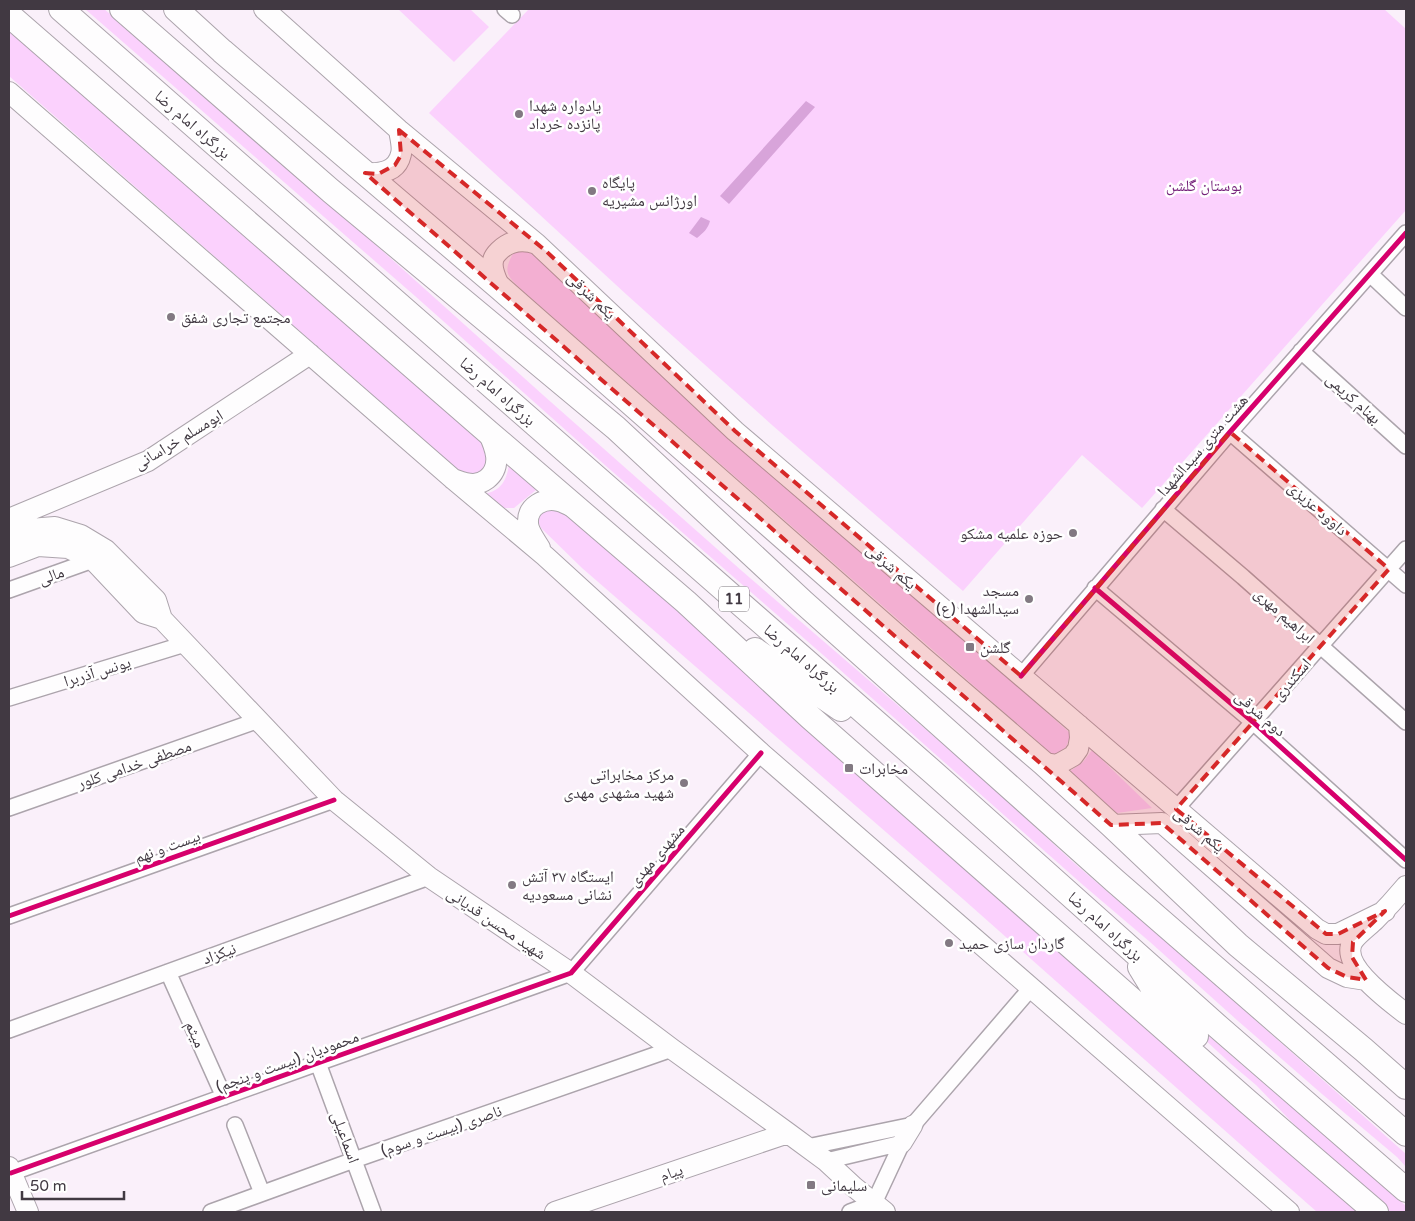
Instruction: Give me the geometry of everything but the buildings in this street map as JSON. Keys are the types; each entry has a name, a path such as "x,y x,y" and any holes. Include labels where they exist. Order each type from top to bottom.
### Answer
{"highway":[{"name":"بزرگراه امام رضا","path":"61,9 935,774 1216,1026 1406,1190"},
{"path":"122,9 331,191 616,428 803,602 1115,882 1403,1132"},
{"path":"177,10 222,51 500,288 1043,763 1111,824 1238,945 1406,1087"},
{"path":"9,15 686,602 810,717 1376,1212"},
{"path":"580,358 803,602"},
{"path":"686,602 935,774"},
{"path":"1126,944 1162,1003 1188,1030 1289,1122 1306,1151"}],"main road":[{"name":"یکم شرقی","path":"264,9 399,130 537,244 735,432 1317,929 1326,934 1338,934 1385,911"},
{"path":"9,92 453,479 545,556 761,753 1289,1212"},
{"path":"365,172 378,174 389,170 395,165 401,155 399,130"},
{"path":"500,288 493,268 493,260 498,252 512,242 526,240 537,244"},
{"name":"ابومسلم خراسانی","path":"9,518 148,461 310,354"},
{"path":"453,479 471,484 482,482 491,476 497,464 496,450 488,432"},
{"path":"545,556 532,536 528,523 530,511 537,504 546,500 559,501 580,510"},
{"name":"شهید محسن قدیانی","path":"9,537 30,529 55,527 81,535 106,550 156,600 162,619 334,800 429,877 571,974 826,1161 880,1208"},
{"name":"شهید محسن قدیانی","path":"9,557 38,546 68,548 92,560 143,613 162,619"},
{"path":"1043,763 1057,765 1073,756 1078,749 1080,738 1079,725"},
{"path":"1111,824 1162,823 1328,968 1347,977 1366,980"},
{"path":"1406,886 1385,911 1353,942 1351,950 1354,963 1366,980 1406,1014"},
{"name":"پیام","path":"555,1212 788,1133"},
{"path":"10,1170 28,1212"}],"street":[{"name":"هشت متری سیدالشهدا","path":"1021,676 1163,509 1406,233"},
{"path":"1370,274 1406,308"},
{"name":"بهنام کریمی","path":"1301,351 1406,446"},
{"name":"داوود عزیزی","path":"1230,432 1406,585"},
{"name":"ابراهیم مهری","path":"1163,509 1244,578 1406,722"},
{"name":"اسکندری","path":"1176,809 1406,550"},
{"name":"مالی","path":"9,590 92,560"},
{"name":"دوم شرقی","path":"1095,588 1253,722 1406,860"},
{"name":"یونس آذربرا","path":"9,698 185,644"},
{"name":"مصطفی خدامی کلور","path":"9,808 259,720"},
{"name":"مشهدی مهدی","path":"571,974 761,753"},
{"name":"بیست و نهم","path":"9,916 334,800"},
{"name":"نیکزاد","path":"9,1030 429,877"},
{"name":"میثم","path":"168,972 224,1097"},
{"name":"محمودیان (بیست و پنجم)","path":"10,1170 224,1097 571,974"},
{"path":"850,1212 880,1208 902,1143 913,1125 1031,988"},
{"name":"ناصری (بیست و سوم)","path":"211,1212 672,1049"},
{"name":"اسماعیلی","path":"318,1063 373,1212"},
{"path":"235,1125 262,1194"},
{"path":"807,1147 913,1125"},
{"path":"826,1161 902,1143"}],"highlighted area":[{"path":"399,130 546,251 735,431 1021,676 1230,432 1389,569 1176,809 1326,934 1338,934 1385,911 1353,942 1352,957 1366,980 1347,977 1328,968 1162,823 1111,825 365,173 378,174 395,165 401,155"}],"green space":[{"path":"85,9 104,9 189,80 259,145 338,211 742,571 980,776 1073,862 1207,977 1406,1154 1406,1167 1397,1157 1238,1021 606,466 415,296"},
{"path":"398,9 470,9 489,27 454,62"},
{"name":"بوستان گلشن","path":"529,9 1384,9 1406,29 1406,210 1142,508 1082,455 963,591 772,425 429,113"},
{"path":"9,27 487,446 487,470 468,479 9,76"},
{"path":"529,251 1071,734 1066,747 1054,756 523,291 510,277 507,269 514,252"},
{"path":"509,464 536,490 514,508 500,508 484,494 490,493 502,484 507,475"},
{"path":"548,506 579,518 760,687 1250,1117 1325,1180 1358,1212 1317,1212 963,899 582,568 541,528 536,517"},
{"path":"1092,750 1152,808 1117,813 1069,772 1083,762"},
{"path":"1166,999 1406,1206 1406,1212 1390,1212 1313,1144 1256,1085 1188,1024"}],"shaded area":[{"path":"806,101 815,107 729,204 720,196"},
{"path":"701,217 710,221 707,229 697,238 689,233"}],"cycle path":[{"path":"1021,676 1230,432 1406,233"},
{"path":"1095,588 1253,722 1406,860"},
{"path":"11,1173 571,973 761,753"},
{"path":"9,916 334,800"}],"place":[{"name":"یادواره شهدا پانزده خرداد","path":"519,114"},
{"name":"پایگاه اورژانس مشیریه","path":"592,191"},
{"name":"مجتمع تجاری شفق","path":"171,317"},
{"name":"حوزه علمیه مشکو","path":"1073,533"},
{"name":"مسجد سیدالشهدا (ع)","path":"1029,599"},
{"name":"گلشن","path":"970,647"},
{"name":"مخابرات","path":"849,768"},
{"name":"مرکز مخابراتی شهید مشهدی مهدی","path":"684,783"},
{"name":"ایستگاه ۳۷ آتش نشانی مسعودیه","path":"512,885"},
{"name":"گاردان سازی حمید","path":"949,943"},
{"name":"سلیمانی","path":"811,1185"}]}
